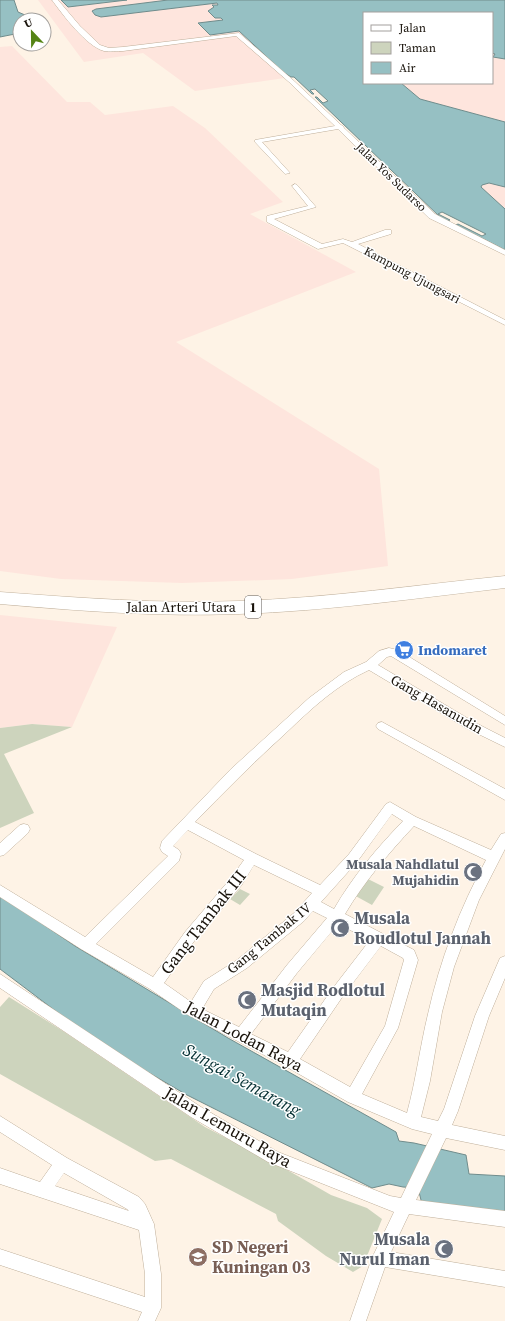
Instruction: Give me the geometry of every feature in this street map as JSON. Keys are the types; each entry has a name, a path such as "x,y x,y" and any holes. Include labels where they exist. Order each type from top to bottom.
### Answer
{"highway":[{"name":"Jalan Arteri Utara","path":"0,588 59,594 149,598 256,596 349,589 505,572"},
{"name":"Jalan Arteri Utara","path":"0,598 103,606 204,608 272,606 505,582"}],"street":[{"name":"Jalan Yos Sudarso","path":"55,0 68,18 94,42 105,49 123,49 236,33 341,127 432,216 505,253"},
{"path":"286,173 257,141 341,127"},
{"path":"295,186 312,207 270,218 270,220 321,248 343,241 352,244"},
{"name":"Kampung Ujungsari","path":"352,244 388,232"},
{"name":"Kampung Ujungsari","path":"352,244 505,323"},
{"path":"86,946 114,916 175,857 175,854 166,846 235,772 313,701 348,675 370,665 382,654 392,652 505,720"},
{"name":"Gang Hasanudin","path":"370,665 470,725 505,743"},
{"path":"382,726 505,795"},
{"name":"Gang Tambak IV","path":"193,1011 209,985 242,964 299,917 312,904 353,858 390,807 412,820 380,854 351,892 337,916 292,969 241,1036"},
{"path":"412,820 493,857"},
{"path":"186,823 252,858 322,892"},
{"path":"0,851 24,829"},
{"path":"412,1122 424,1076 435,1013 447,970 460,934 493,857 505,838"},
{"name":"Gang Tambak III","path":"155,985 190,936 236,882 252,858"},
{"name":"Jalan Lodan Raya","path":"0,890 86,946 155,985 193,1011 290,1061 353,1097 440,1135 505,1143"},
{"path":"312,904 409,954 411,960 391,1028 353,1097"},
{"path":"290,1061 338,992 379,938"},
{"path":"358,1321 380,1258 451,1111 482,1016 505,962"},
{"name":"Jalan Lemuru Raya","path":"0,980 196,1112 273,1157 390,1204 407,1204 505,1219"},
{"path":"0,1123 62,1163 133,1203 139,1210 146,1224 153,1274 150,1314 0,1257"},
{"path":"44,1190 62,1163"},
{"path":"0,1176 146,1224"},
{"path":"380,1258 505,1279"}],"shaded area":[{"path":"38,0 61,0 68,7 127,0 206,0 209,3 217,3 219,5 208,11 224,20 198,24 210,35 239,31 276,66 291,77 195,91 143,53 84,62 52,19 52,12 47,12"},
{"path":"12,46 12,52 18,52 67,102 90,102 105,115 173,106 205,128 283,202 250,214 356,272 176,342 379,469 388,566 292,579 182,583 61,579 0,571 0,47"},
{"path":"493,57 505,59 505,122 420,99 402,84 493,84"},
{"path":"489,183 505,187 505,209 481,187 482,185"},
{"path":"0,615 117,627 72,727 32,724 0,728"}],"green space":[{"path":"32,724 72,727 4,754 34,813 0,828 0,728"},
{"path":"364,877 384,887 372,905 352,894"},
{"path":"240,889 250,894 240,905 230,899"},
{"path":"9,997 63,1031 205,1127 275,1163 331,1195 367,1208 382,1219 363,1266 353,1272 326,1256 278,1221 276,1214 171,1159 155,1161 0,1074 0,1007"}],"water":[{"path":"0,0 14,0 18,12 12,12 12,35 0,37"},
{"path":"61,0 127,0 68,7"},
{"path":"168,0 505,0 505,59 493,57 495,54 493,53 493,12 363,12 363,84 402,84 420,99 505,122 505,187 489,183 482,185 481,187 505,209 505,250 456,225 458,224 482,236 486,234 442,212 438,214 450,220 447,221 441,218 315,97 323,103 328,101 315,89 310,90 314,94 312,94 294,77 291,77 283,72 239,31 210,35 198,23 223,20 221,18 215,18 208,11 214,7 212,5 218,5 217,3 101,17 95,15 92,11 96,9"},
{"name":"Sungai Semarang","path":"0,895 75,946 228,1038 396,1132 399,1141 466,1155 469,1174 505,1176 505,1212 422,1204 418,1188 389,1184 372,1188 187,1095 98,1043 0,969"}],"place":[{"name":"Indomaret","path":"404,650"},
{"name":"Musala Nahdlatul Mujahidin","path":"473,872"},
{"name":"Musala Roudlotul Jannah","path":"340,928"},
{"name":"Masjid Rodlotul Mutaqin","path":"247,1000"},
{"name":"Musala Nurul Iman","path":"444,1249"},
{"name":"SD Negeri Kuningan 03","path":"198,1257"}]}
